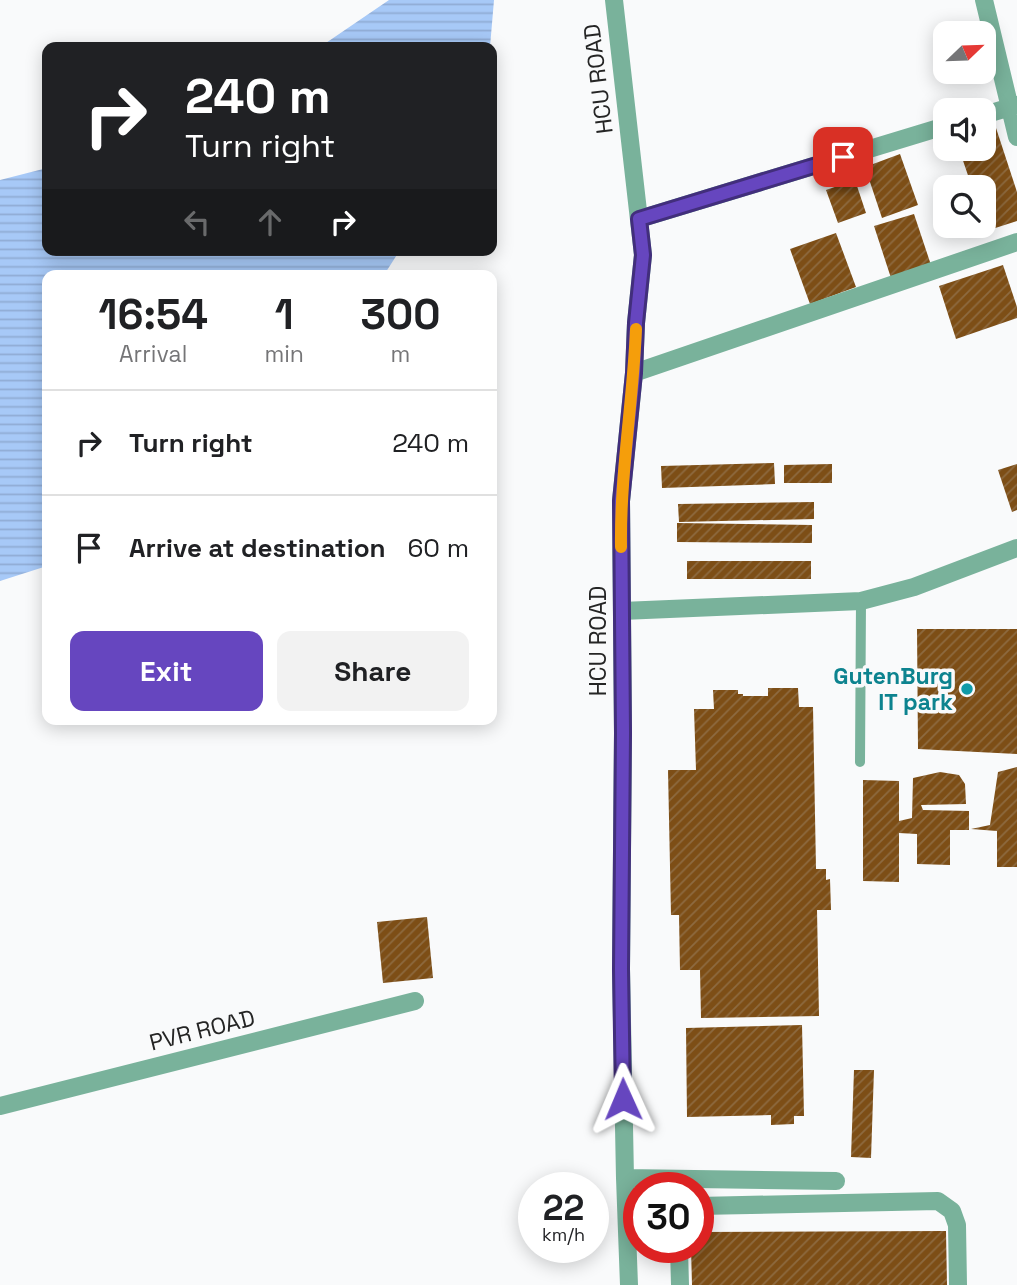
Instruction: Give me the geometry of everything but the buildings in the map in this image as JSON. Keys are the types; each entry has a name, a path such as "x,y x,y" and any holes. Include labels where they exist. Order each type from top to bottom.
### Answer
{"street":[{"name":"HCU ROAD","path":"614,0 643,255 621,501 621,969 625,1172"},
{"path":"984,0 1013,105 1017,137"},
{"path":"996,110 1013,105"},
{"path":"639,219 933,130"},
{"path":"634,373 1017,242"},
{"path":"622,611 861,601 914,587 1017,548"},
{"name":"PVR ROAD","path":"0,1106 415,1001"},
{"path":"714,1179 836,1181"},
{"path":"714,1206 938,1201 952,1211 957,1226 958,1285"},
{"name":"HCU ROAD","path":"628,1263 629,1285"},
{"path":"679,1263 680,1285"}],"lane":[{"path":"860,762 861,601"}],"water":[{"path":"389,0 494,0 490,42 327,42"},
{"path":"42,169 42,256 396,256 387,270 42,270 42,568 0,581 0,180"}],"slow traffic":[{"path":"621,547 621,501 636,329"}],"place":[{"name":"GutenBurg IT park","path":"967,689"}],"route":[{"path":"623,1099 621,501 643,255 639,219 843,157"}]}
